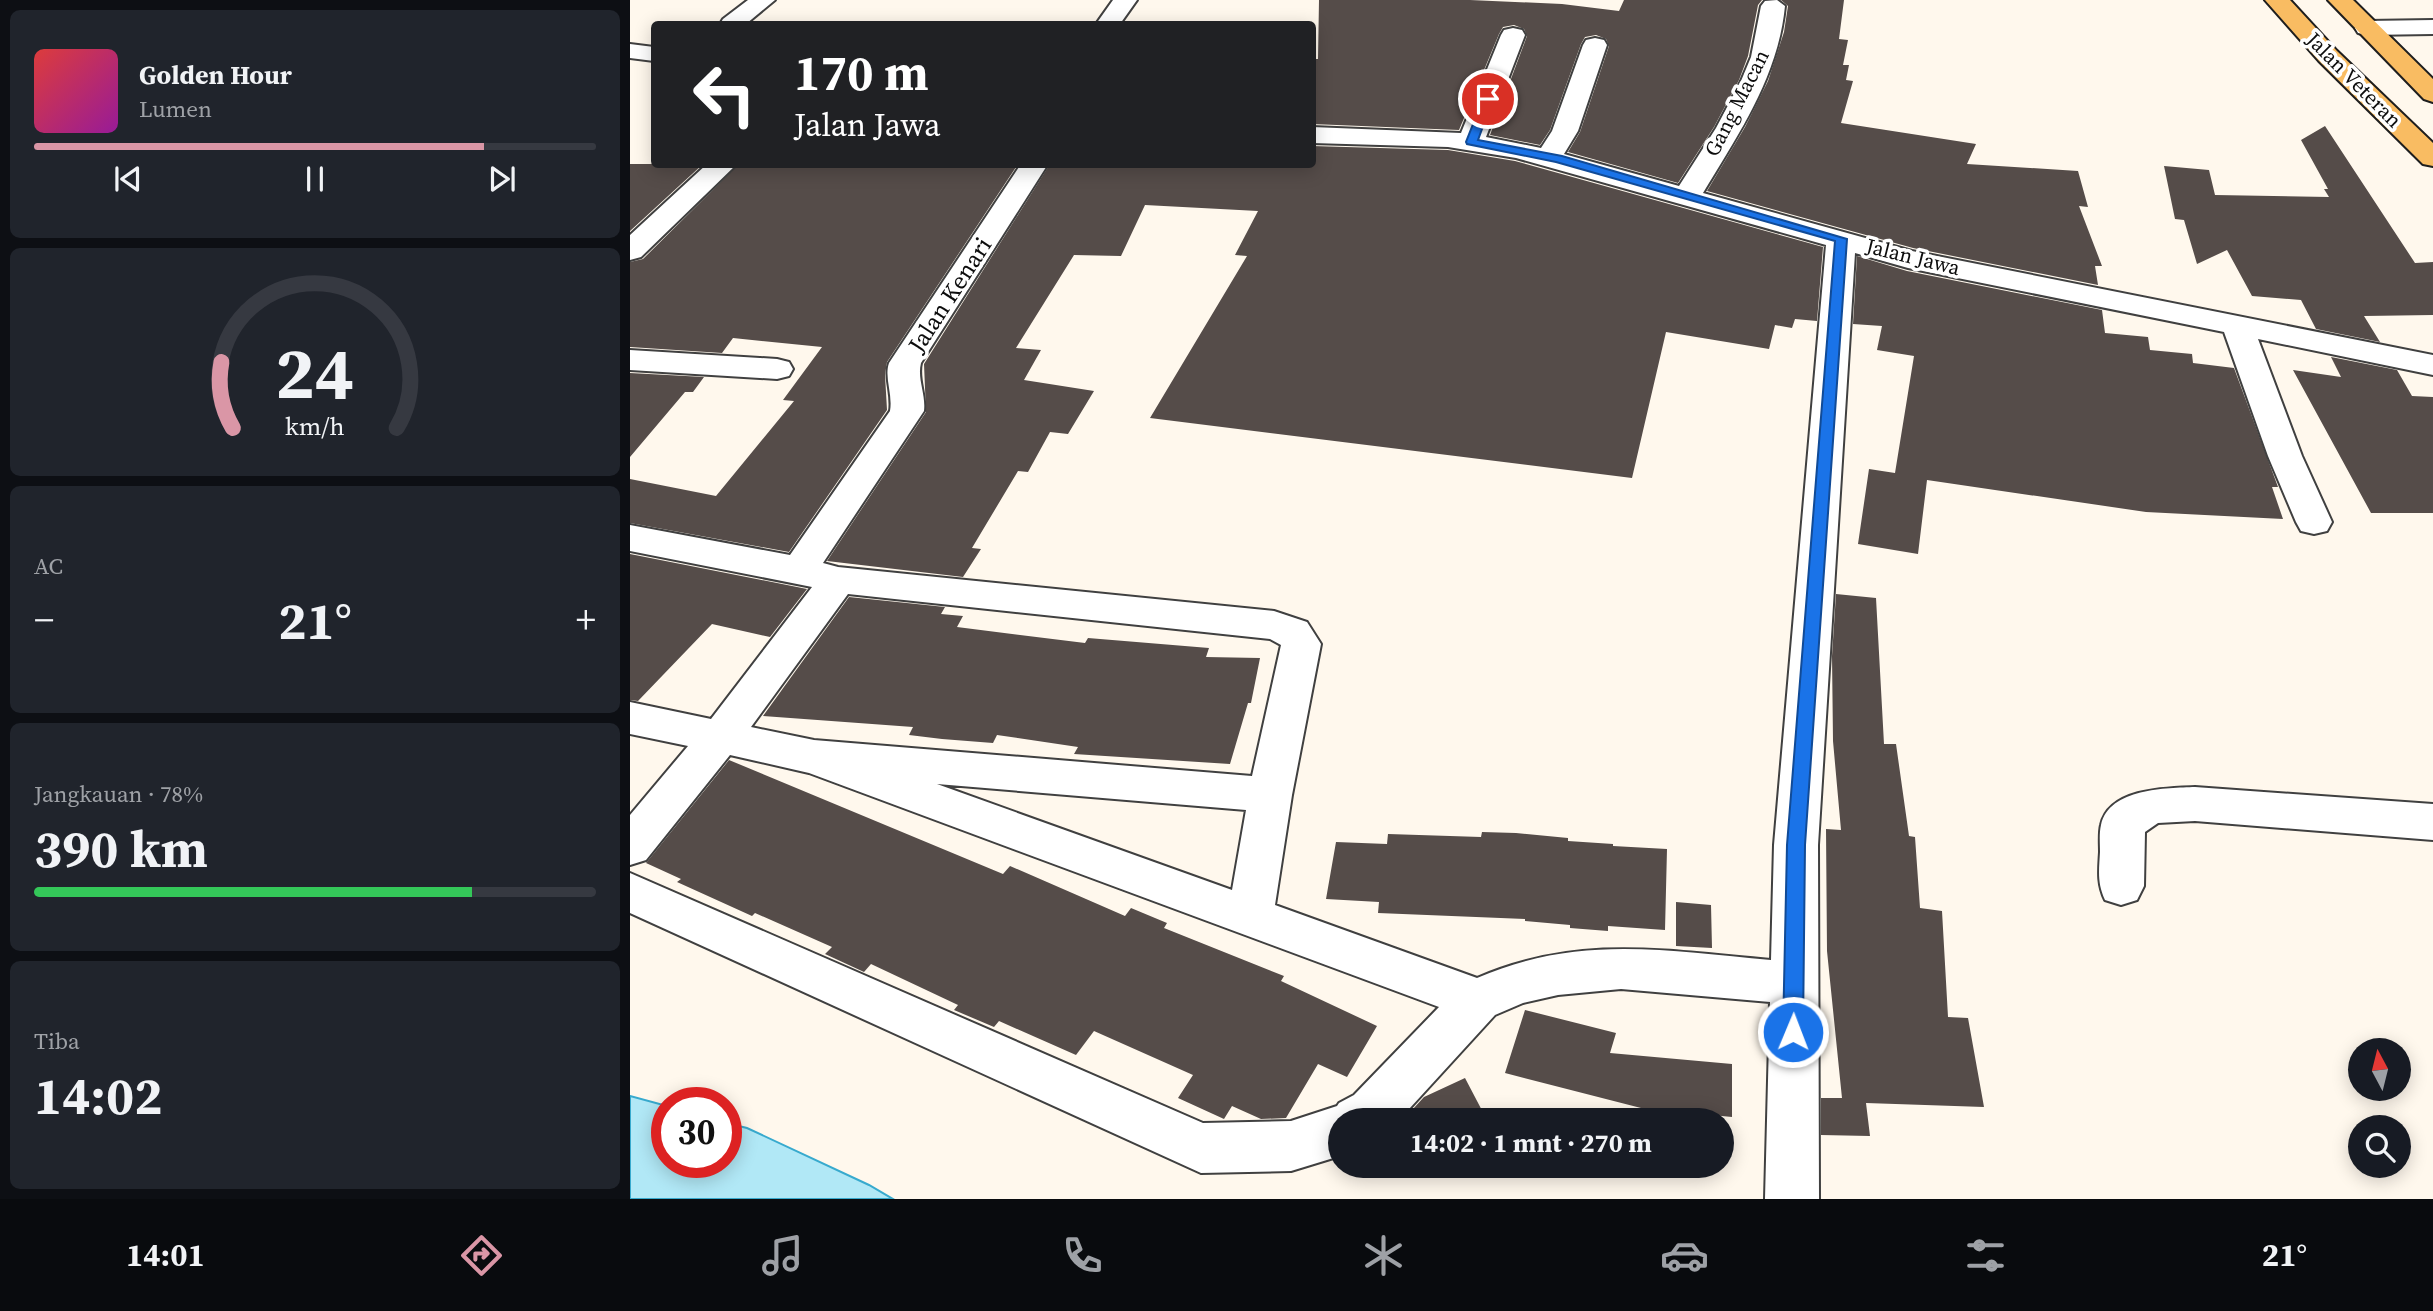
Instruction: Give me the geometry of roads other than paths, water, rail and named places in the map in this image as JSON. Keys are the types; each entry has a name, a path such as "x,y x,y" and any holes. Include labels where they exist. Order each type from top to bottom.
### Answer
{"main road":[{"name":"Jalan Veteran","path":"2277,0 2328,56 2433,158"},
{"name":"Jalan Veteran","path":"2340,0 2433,94"}],"street":[{"path":"736,21 763,0"},
{"path":"1110,21 1125,0"},
{"name":"Gang Macan","path":"1687,195 1734,118 1761,63 1772,30 1773,6"},
{"path":"2367,27 2433,27"},
{"path":"1471,142 1513,35"},
{"path":"1549,157 1565,131 1595,45"},
{"path":"630,51 651,54"},
{"path":"2389,51 2422,53"},
{"name":"Jalan Jawa","path":"1316,135 1471,142 1549,157 1894,254 2238,327 2433,365"},
{"path":"630,251 720,168"},
{"name":"Jalan Kenari","path":"630,847 721,736 818,575 907,411 910,398 903,376 905,363 1032,168"},
{"path":"1792,1199 1797,832 1841,239"},
{"path":"2238,327 2286,456 2315,522"},
{"path":"630,360 777,369"},
{"path":"630,538 818,575 1274,625 1293,632 1301,644 1270,795 1250,917"},
{"path":"630,718 814,757 1478,1000"},
{"path":"814,757 1270,795"},
{"path":"2121,886 2123,824 2149,806 2195,804 2433,822"},
{"path":"630,892 1201,1149 1262,1149 1322,1140 1328,1137"},
{"path":"1376,1108 1478,1000 1517,983 1558,974 1621,968 1794,983"}],"water":[{"path":"630,1096 651,1102 651,1178 742,1178 742,1127 869,1185 893,1199 630,1199"}]}
